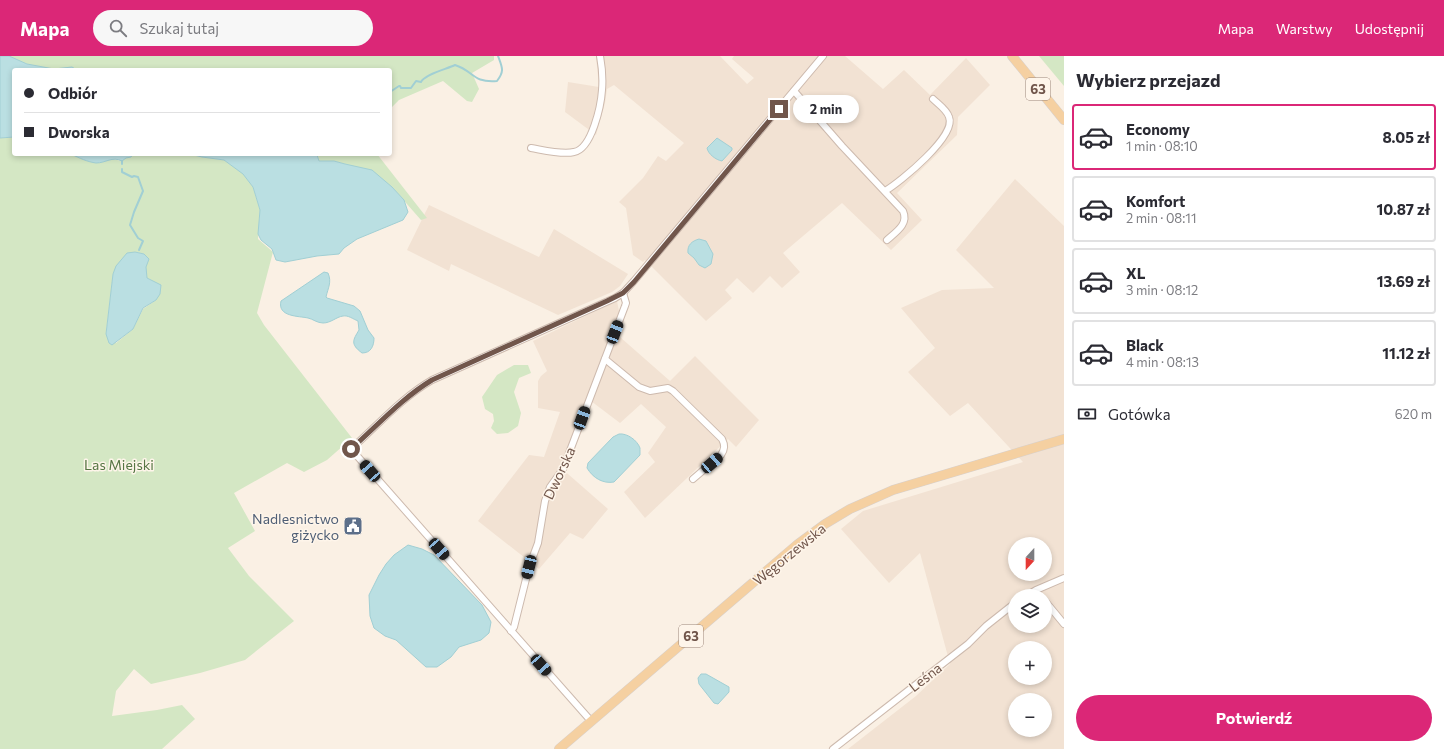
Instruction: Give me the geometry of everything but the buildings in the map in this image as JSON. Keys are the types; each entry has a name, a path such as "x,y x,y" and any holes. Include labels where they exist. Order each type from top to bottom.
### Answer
{"main road":[{"name":"63","path":"1012,56 1064,120"},
{"name":"Węgorzewska","path":"559,749 787,553 824,524 857,506 893,490 1064,439"}],"street":[{"path":"531,148 555,152 575,152 583,148 594,126 601,101 602,81 600,56"},
{"path":"591,721 351,449 399,404 421,386 623,293 683,224 823,56"},
{"path":"794,91 842,146 903,211 906,219 901,228 887,240"},
{"path":"885,191 896,184 918,165 936,147 950,128 950,118 946,112 932,99"},
{"name":"Dworska","path":"511,631 514,627 529,567 538,543 542,512 547,494 564,469 626,303 623,293"},
{"path":"605,359 639,387 650,391 668,388 673,391 722,439 724,451 693,479"},
{"path":"1038,589 1064,578"},
{"name":"Leśna","path":"833,749 968,644 986,626 1008,609"},
{"path":"1052,610 1064,624"}],"shaded area":[{"path":"596,56 720,56 747,84 754,78 732,59 734,56 845,56 883,89 904,70 930,95 966,58 990,85 958,117 957,135 897,193 922,220 891,250 842,203 783,253 800,272 782,288 770,276 753,293 737,278 725,290 732,298 706,321 645,260 643,262 633,255 626,208 619,202 643,178 658,156 666,161 684,143 614,85 607,89 605,103 596,135 565,112 568,82 599,87"},
{"path":"1015,179 1064,226 1064,749 848,749 916,696 950,664 920,553 889,583 841,529 863,511 1023,462 968,403 950,416 908,372 935,348 901,308 942,290 994,288 956,250"},
{"path":"429,205 539,257 554,229 628,274 620,286 612,292 558,315 451,264 449,271 407,250"},
{"path":"617,301 619,311 612,330 670,381 695,356 759,420 736,447 728,439 645,518 624,492 655,462 648,453 666,427 641,404 620,423 587,398 560,467 608,509 583,539 570,533 539,569 478,521 529,455 544,457 560,412 538,408 538,381 547,371 533,341"}],"green space":[{"path":"9,56 494,56 494,60 472,73 479,89 472,102 467,101 443,81 399,100 392,107 392,68 43,68 19,61"},
{"path":"1039,56 1064,56 1064,86"},
{"name":"Las Miejski","path":"12,137 12,156 75,156 98,163 112,159 122,161 126,157 132,156 198,156 224,160 243,173 253,187 260,210 258,239 273,252 257,313 264,325 352,438 327,460 304,472 287,463 234,493 255,531 228,548 249,576 294,621 245,660 200,673 151,684 134,669 116,691 112,716 182,705 195,719 162,749 0,749 0,138","holes":["135,252 144,254 147,278 154,282 156,300 143,309 133,329 116,343 106,333 113,274"]},
{"path":"317,156 379,156 427,218 421,220 392,187 345,164 334,161 319,161"},
{"path":"514,365 528,365 531,373 519,378 514,392 521,413 518,426 508,433 497,434 491,428 494,421 493,414 485,409 482,397 497,375"}],"water":[{"path":"0,56 9,56 27,64 49,68 12,68 12,137 0,138"},
{"path":"717,138 732,148 732,150 722,161 713,156 707,148"},
{"path":"75,156 132,156 122,161 112,159 96,163"},
{"path":"198,156 317,156 319,161 334,161 372,170 392,187 404,200 408,212 403,220 357,239 344,248 339,254 317,256 285,262 276,260 272,249 261,240 258,234 260,210 253,187 243,174 224,160"},
{"path":"699,239 706,241 713,254 711,264 705,268 699,265 688,253 690,244"},
{"path":"135,252 144,254 149,259 146,267 147,278 161,285 160,294 156,300 143,308 133,329 112,345 109,343 106,334 113,274 116,266 127,253"},
{"path":"324,272 328,273 330,279 326,297 354,306 360,311 368,330 374,338 373,346 368,352 362,353 354,344 354,339 359,330 358,321 345,316 326,323 321,323 308,318 290,315 282,310 281,301"},
{"path":"619,434 628,436 639,445 640,455 614,482 599,480 589,472 587,468 588,463 613,437"},
{"path":"408,545 422,549 434,555 482,605 491,622 489,633 481,640 459,647 451,657 437,667 426,667 396,640 385,636 374,628 370,616 369,595 379,575 394,555"},
{"path":"701,674 706,674 729,687 729,692 718,704 714,703 699,684 698,678"}],"waterway":[{"path":"392,91 399,86 401,88 411,88 416,81 421,82 431,74 455,65 483,80 497,81 502,72 501,63 498,56"},
{"path":"122,169 122,172 132,177 138,177 143,191 130,225 138,238 143,241 139,250"}],"place":[{"name":"Nadlesnictwo giżycko","path":"353,526"}],"route":[{"path":"351,449 399,404 421,386 449,371 511,345 623,293 690,216 779,109"}]}
